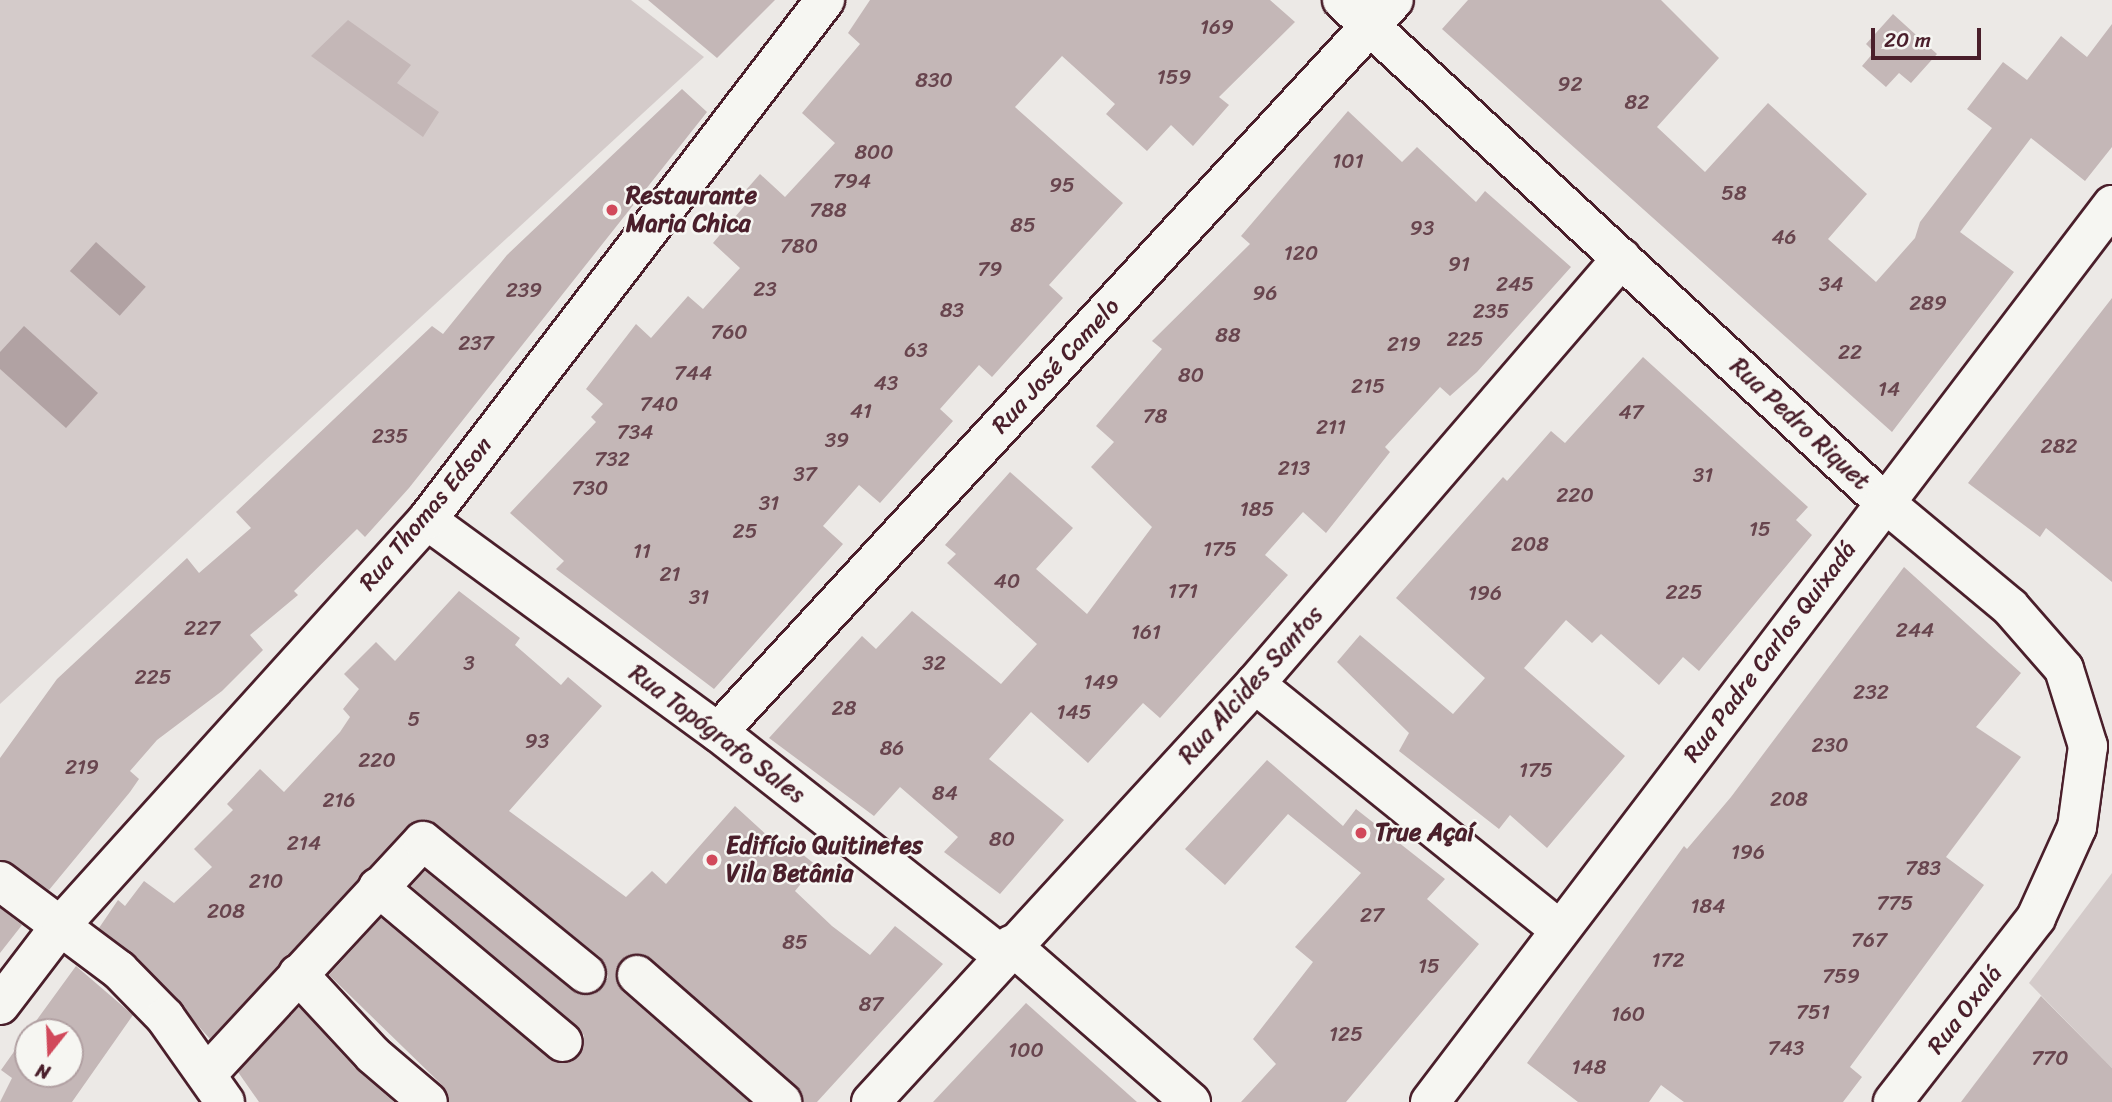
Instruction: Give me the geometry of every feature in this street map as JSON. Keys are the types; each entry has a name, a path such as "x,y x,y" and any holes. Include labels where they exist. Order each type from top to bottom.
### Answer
{"street":[{"name":"Rua Thomas Edson","path":"0,1005 61,925 427,520 825,0"},
{"name":"Rua Pedro Riquet","path":"1342,0 1381,14 1622,258 1884,502 2010,607 2064,668 2081,713 2088,746 2077,827 2036,918"},
{"name":"Rua José Camelo","path":"718,732 1381,14"},
{"name":"Rua Padre Carlos Quixadá","path":"1430,1102 2112,205"},
{"name":"Rua Alcides Santos","path":"871,1102 1006,950 1255,684 1622,258"},
{"name":"Rua Topógrafo Sales","path":"427,520 718,732 1006,950 1191,1102"},
{"path":"1255,684 1559,929"},
{"path":"0,881 119,970 216,1087 298,974 378,887 428,843 586,974"},
{"path":"378,887 563,1042"},
{"name":"Rua Oxalá","path":"1893,1102 2036,918"},
{"path":"298,974 373,1055 428,1102"},
{"path":"637,975 782,1102"}],"shaded area":[{"path":"0,0 631,0 704,57 0,704"},
{"path":"96,242 146,287 120,316 70,271"},
{"path":"24,326 98,393 66,428 0,369 0,352"},
{"path":"2112,873 2112,1068 2029,983"}],"building":[{"path":"648,0 775,0 717,58"},
{"path":"870,0 1270,0 1295,22 1219,97 1229,105 1193,146 1171,125 1147,151 1106,114 1115,104 1062,56 1015,107 1123,203 1049,285 1063,298 992,377 979,365 940,409 953,421 880,503 859,485 823,526 843,544 714,689 556,569 564,561 510,513 596,422 591,417 603,404 586,389 636,324 651,338 688,296 703,309 740,268 713,243 746,204 739,198 760,174 785,197 835,143 802,113 860,44 848,33"},
{"path":"1468,0 1661,0 1719,58 1657,127 1705,172 1768,103 1867,194 1828,239 1876,282 1915,238 1920,222 1992,128 1967,109 2003,62 2027,80 2061,36 2087,57 2112,24 2112,147 2085,181 2031,138 1960,232 2014,272 1892,432 1442,29"},
{"path":"1893,14 1937,54 1911,83 1899,73 1886,87 1862,66 1874,52 1866,44"},
{"path":"348,20 411,65 397,83 439,112 423,137 311,56"},
{"path":"682,89 707,112 409,488 365,537 357,529 294,591 298,595 250,635 263,650 222,691 157,740 130,771 139,779 130,792 49,890 0,860 0,758 57,679 187,558 199,573 251,528 236,512 432,326 443,334 507,255"},
{"path":"1348,111 1402,162 1417,147 1476,202 1485,191 1571,267 1477,372 1450,396 1440,387 1385,447 1390,452 1326,533 1303,512 1265,555 1288,575 1160,718 1143,703 1088,763 1031,712 989,759 1064,820 1000,894 944,852 958,837 900,787 874,816 769,738 862,636 876,649 912,611 1001,684 1037,644 947,563 956,554 945,545 1010,472 1073,528 1036,569 1087,614 1152,527 1091,467 1114,442 1096,426 1162,349 1152,341 1250,244 1241,236"},
{"path":"2112,298 2112,582 2046,528 2040,537 1968,483"},
{"path":"1643,357 1808,507 1796,520 1812,535 1699,671 1683,657 1659,685 1601,634 1592,643 1566,620 1524,668 1625,756 1547,848 1510,815 1499,829 1399,751 1409,733 1337,662 1360,635 1453,714 1485,678 1396,598 1503,477 1507,481 1551,431 1565,443"},
{"path":"1904,567 2021,673 1976,727 2021,757 1946,857 1984,885 1850,1067 1862,1077 1843,1102 1684,1102 1661,1085 1649,1102 1578,1102 1527,1063 1684,846 1687,849 1731,797"},
{"path":"459,591 520,638 515,645 561,685 568,677 602,706 509,811 626,897 652,871 666,884 735,806 782,849 788,843 816,865 795,891 832,926 870,955 895,926 943,964 817,1102 803,1102 796,1086 641,954 629,955 616,970 622,991 749,1102 449,1102 442,1085 329,975 381,918 550,1059 571,1062 580,1055 584,1035 411,886 425,871 573,991 594,994 608,977 600,957 428,820 407,826 210,1039 135,955 99,928 118,900 125,906 144,881 174,903 212,867 194,849 233,810 227,804 260,769 284,792 340,732 350,717 343,709 359,689 344,674 376,642 395,661"},
{"path":"1267,760 1343,826 1356,809 1445,879 1427,899 1479,944 1346,1102 1241,1102 1276,1064 1253,1039 1313,962 1295,947 1361,873 1288,814 1225,885 1185,849"},
{"path":"0,908 22,925 0,953"},
{"path":"76,966 133,1015 84,1085 84,1018 38,1018"},
{"path":"2041,996 2112,1068 2112,1102 1961,1102"},
{"path":"1026,1003 1137,1102 933,1102"},
{"path":"299,1007 357,1070 394,1102 259,1102 238,1072"},
{"path":"14,1052 14,1088 82,1088 72,1102 0,1102 12,1078 1,1070"}],"place":[{"name":"Restaurante Maria Chica","path":"612,210"},
{"name":"True Açaí","path":"1361,833"},
{"name":"Edifício Quitinetes Vila Betânia","path":"712,860"}]}
